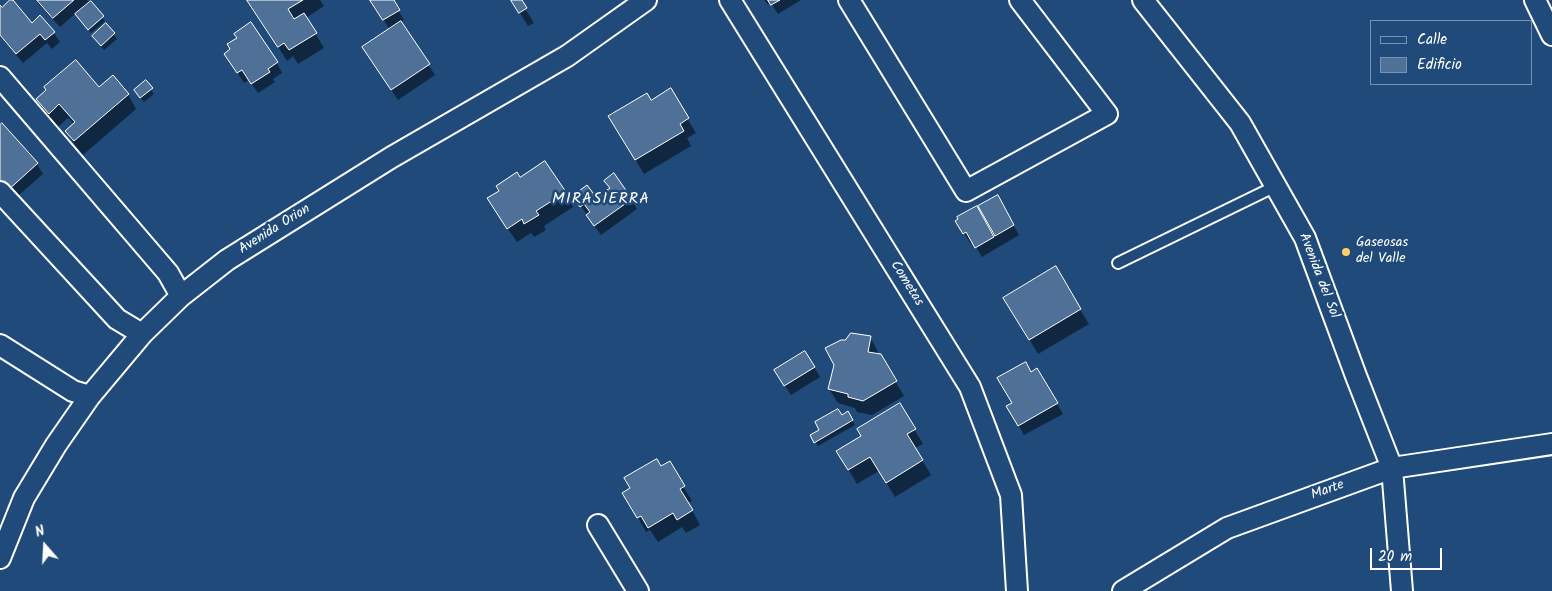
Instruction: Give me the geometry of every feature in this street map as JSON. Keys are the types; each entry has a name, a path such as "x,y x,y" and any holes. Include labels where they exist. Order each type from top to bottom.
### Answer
{"street":[{"name":"Avenida Orion","path":"0,558 24,498 56,444 90,396 142,334 181,296 227,260 392,157 567,56 646,0"},
{"name":"Cometas","path":"730,0 970,387 1011,496 1017,591"},
{"path":"849,0 966,191 1107,114 1020,0"},
{"name":"Avenida del Sol","path":"1144,0 1240,123 1305,238 1392,468 1402,591"},
{"path":"1535,0 1551,32"},
{"path":"0,77 168,273 181,296"},
{"path":"0,192 117,319 142,334"},
{"path":"0,345 73,390 90,396"},
{"name":"Marte","path":"1123,591 1227,528 1392,468 1552,444"},
{"path":"598,526 638,591"}],"lane":[{"path":"1118,262 1276,186"}],"building":[{"path":"10,0 13,0 32,23 40,15 55,32 45,40 40,34 16,54 0,35 0,5 2,7"},
{"path":"37,0 74,0 53,18"},
{"path":"247,0 303,0 288,9 294,19 304,13 317,33 289,50 284,43 278,47"},
{"path":"370,0 394,0 400,10 383,20"},
{"path":"511,0 522,0 527,8 519,13"},
{"path":"768,0 780,0 771,5"},
{"path":"91,1 104,16 88,30 75,14"},
{"path":"401,21 430,64 391,90 362,47"},
{"path":"251,22 278,62 268,69 270,72 251,84 242,70 237,73 224,54 230,49 227,44 237,38 234,34"},
{"path":"106,23 115,33 101,46 92,36"},
{"path":"76,60 99,87 113,75 129,94 74,141 65,131 75,122 59,104 49,114 36,99 46,90 44,87"},
{"path":"146,80 153,88 140,98 134,90"},
{"path":"671,88 689,118 680,124 684,131 635,160 608,116 647,93 651,100"},
{"path":"2,123 38,163 6,192 0,185 0,125"},
{"path":"545,161 566,192 536,211 539,215 524,224 522,219 507,229 487,198 499,191 496,186 517,172 520,177"},
{"path":"614,173 632,199 594,226 586,215 590,212 584,204 580,207 572,196 587,185 596,197 610,188 604,181"},
{"path":"998,195 1014,225 995,236 978,206"},
{"path":"977,206 994,237 975,248 966,232 963,234 955,221 958,219 957,217"},
{"path":"1056,266 1081,309 1029,340 1003,298"},
{"path":"851,333 871,336 868,352 881,354 897,381 863,401 848,397 848,394 828,389 834,365 825,348 845,340"},
{"path":"805,351 815,367 784,386 774,370"},
{"path":"1026,362 1031,372 1037,368 1058,403 1018,426 1006,406 1012,403 997,378"},
{"path":"900,403 916,429 907,434 923,460 886,483 870,457 848,470 836,451 861,436 857,429"},
{"path":"838,409 842,415 848,411 853,420 814,443 810,435 819,430 815,422"},
{"path":"657,459 661,466 670,461 685,486 680,489 693,510 677,520 673,513 648,528 641,516 637,518 622,493 630,488 624,478"}],"place":[{"name":"Gaseosas del Valle","path":"1346,252"}],"district":[{"name":"MIRASIERRA","path":"601,200"}]}
